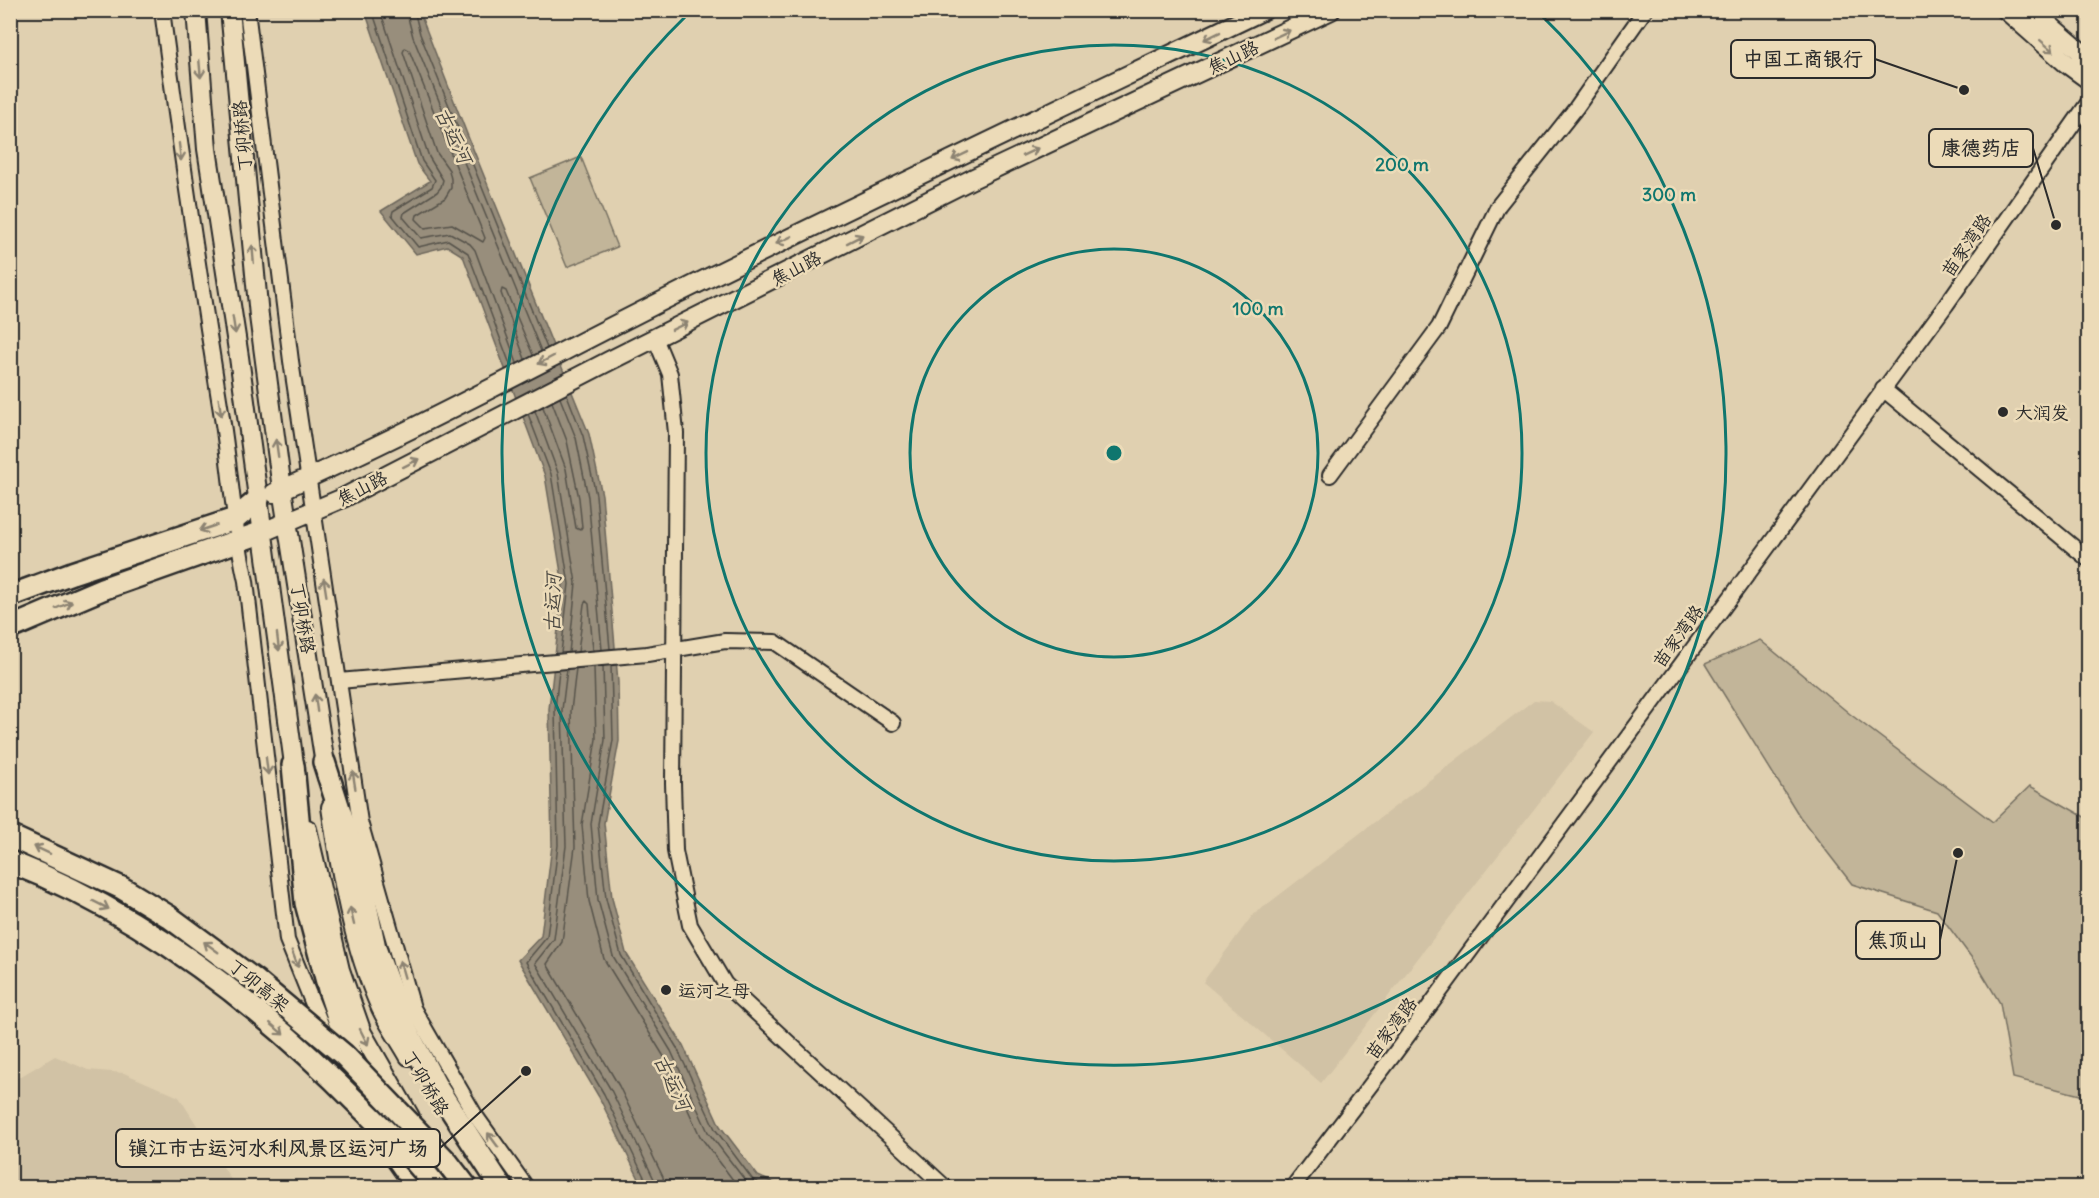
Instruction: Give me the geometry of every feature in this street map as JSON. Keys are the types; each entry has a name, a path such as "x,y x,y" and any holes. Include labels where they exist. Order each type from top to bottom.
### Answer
{"highway":[{"path":"10,596 235,519 258,500"},
{"path":"10,628 102,589 263,532"},
{"path":"324,762 358,867 375,948 402,1022 437,1088 502,1188"},
{"path":"293,765 306,903 330,993 355,1068 392,1151 418,1188"},
{"name":"丁卯高架","path":"10,836 122,888 168,916 247,974 344,1056 447,1162 467,1188"},
{"name":"丁卯高架","path":"10,862 145,928 229,989 334,1080 419,1164 437,1188"}],"main road":[{"name":"丁卯桥路","path":"196,10 207,149 263,532 293,765 322,900 340,970 362,1033 413,1122 455,1188"},
{"name":"丁卯桥路","path":"230,10 259,316 282,489 340,865 359,946 381,1009 445,1116 496,1188"},
{"name":"焦山路","path":"258,500 309,478 473,398 597,333 794,235 1264,10"},
{"name":"焦山路","path":"263,532 314,512 972,179 1331,10"},
{"path":"2006,10 2088,80"},
{"path":"2032,10 2088,58"}],"street":[{"path":"162,10 183,171 227,450 237,543 246,580 287,940 350,1097 408,1188"},
{"path":"247,10 291,361 360,822 413,1008 475,1115 527,1188"},
{"path":"1330,475 1439,327 1498,206 1576,108 1645,10"},
{"name":"苗家湾路","path":"1292,1188 1402,1043 1946,305 2088,103"},
{"path":"656,338 669,374 676,434 673,783 675,851 690,925 725,984 946,1188"},
{"path":"1883,389 2088,559"},
{"path":"339,681 376,680 601,658 725,641 775,642 893,723"}],"shaded area":[{"path":"581,157 617,247 567,267 530,178"},
{"path":"1760,640 1850,714 1993,822 2030,786 2088,819 2088,1097 2013,1078 2000,1003 1977,965 1937,911 1852,884 1800,817 1705,664"},
{"path":"1534,700 1550,701 1594,732 1321,1083 1203,982 1252,916"},
{"path":"55,1056 88,1070 124,1073 179,1097 235,1187 11,1187 11,1082"}],"water":[{"name":"古运河","path":"365,11 419,11 589,434 602,495 618,682 619,741 604,823 612,898 626,953 683,1045 720,1126 758,1176 783,1187 643,1187 599,1097 518,960 541,936 552,845 549,709 563,585 545,476 463,256 447,246 416,254 381,211 430,181 417,164"}],"place":[{"name":"中国工商银行","path":"1964,90"},
{"name":"康德药店","path":"2056,225"},
{"name":"大润发","path":"2003,412"},
{"name":"焦顶山","path":"1958,853"},
{"name":"运河之母","path":"666,990"},
{"name":"镇江市古运河水利风景区运河广场","path":"526,1071"}]}
